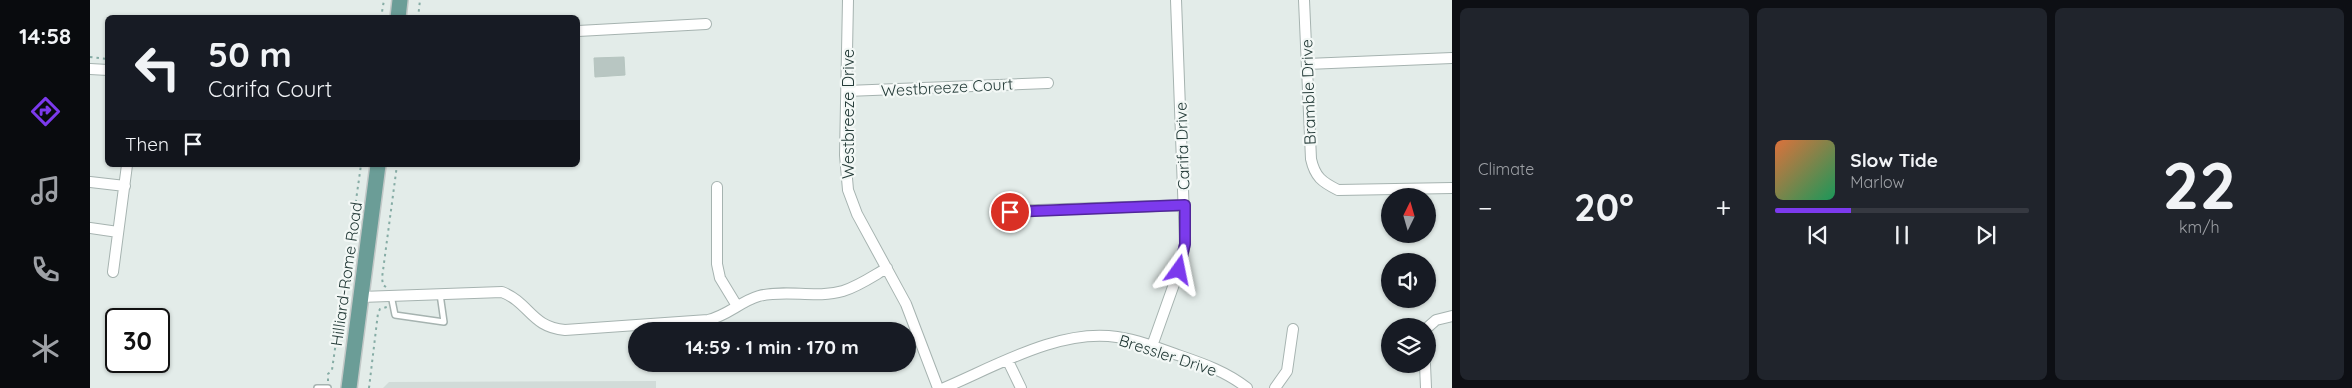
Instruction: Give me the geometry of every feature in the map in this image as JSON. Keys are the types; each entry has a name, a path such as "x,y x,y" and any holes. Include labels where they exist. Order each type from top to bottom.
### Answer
{"main road":[{"path":"398,15 400,0"},
{"name":"Hilliard-Rome Road","path":"349,388 378,167"}],"street":[{"name":"Westbreeze Drive","path":"848,0 845,155 848,190 857,214 906,304 938,388"},
{"name":"Carifa Drive","path":"1152,346 1182,258 1186,228 1176,0"},
{"name":"Bramble Drive","path":"1304,0 1311,159 1314,171 1321,182 1338,190 1452,188"},
{"path":"580,31 706,24"},
{"path":"1307,64 1452,58"},
{"path":"90,69 105,70"},
{"name":"Westbreeze Court","path":"847,92 1048,83"},
{"path":"113,272 127,167"},
{"path":"90,182 125,186"},
{"path":"717,186 717,264 720,278 737,306"},
{"path":"1010,212 1185,205"},
{"path":"90,228 118,232"},
{"path":"361,296 389,291 440,293 502,292 519,302 525,310 543,325 565,330 708,320 720,317 748,300 772,294 829,294 843,291 887,268"},
{"path":"1436,320 1452,316"},
{"path":"1275,388 1287,371 1293,329"},
{"name":"Bressler Drive","path":"944,388 1053,341 1072,337 1116,337 1152,346 1207,365 1236,379 1247,388"},
{"path":"1008,361 1021,388"},
{"path":"1425,373 1426,388"}],"lane":[{"path":"389,291 395,315 444,322 440,293"},
{"path":"317,388 327,388"}],"path":[{"path":"382,15 384,0"},
{"path":"418,15 420,0"},
{"path":"90,57 105,59"},
{"path":"327,388 328,374 332,370 342,308 362,167"},
{"path":"389,291 383,285 382,278 397,167"},
{"path":"369,388 378,313 380,308 393,307"}],"shaded area":[{"path":"656,381 656,388 383,388 389,382"}],"building":[{"path":"624,57 625,75 595,77 594,58"}],"route":[{"path":"1010,212 1185,205 1185,244 1179,270"}]}
